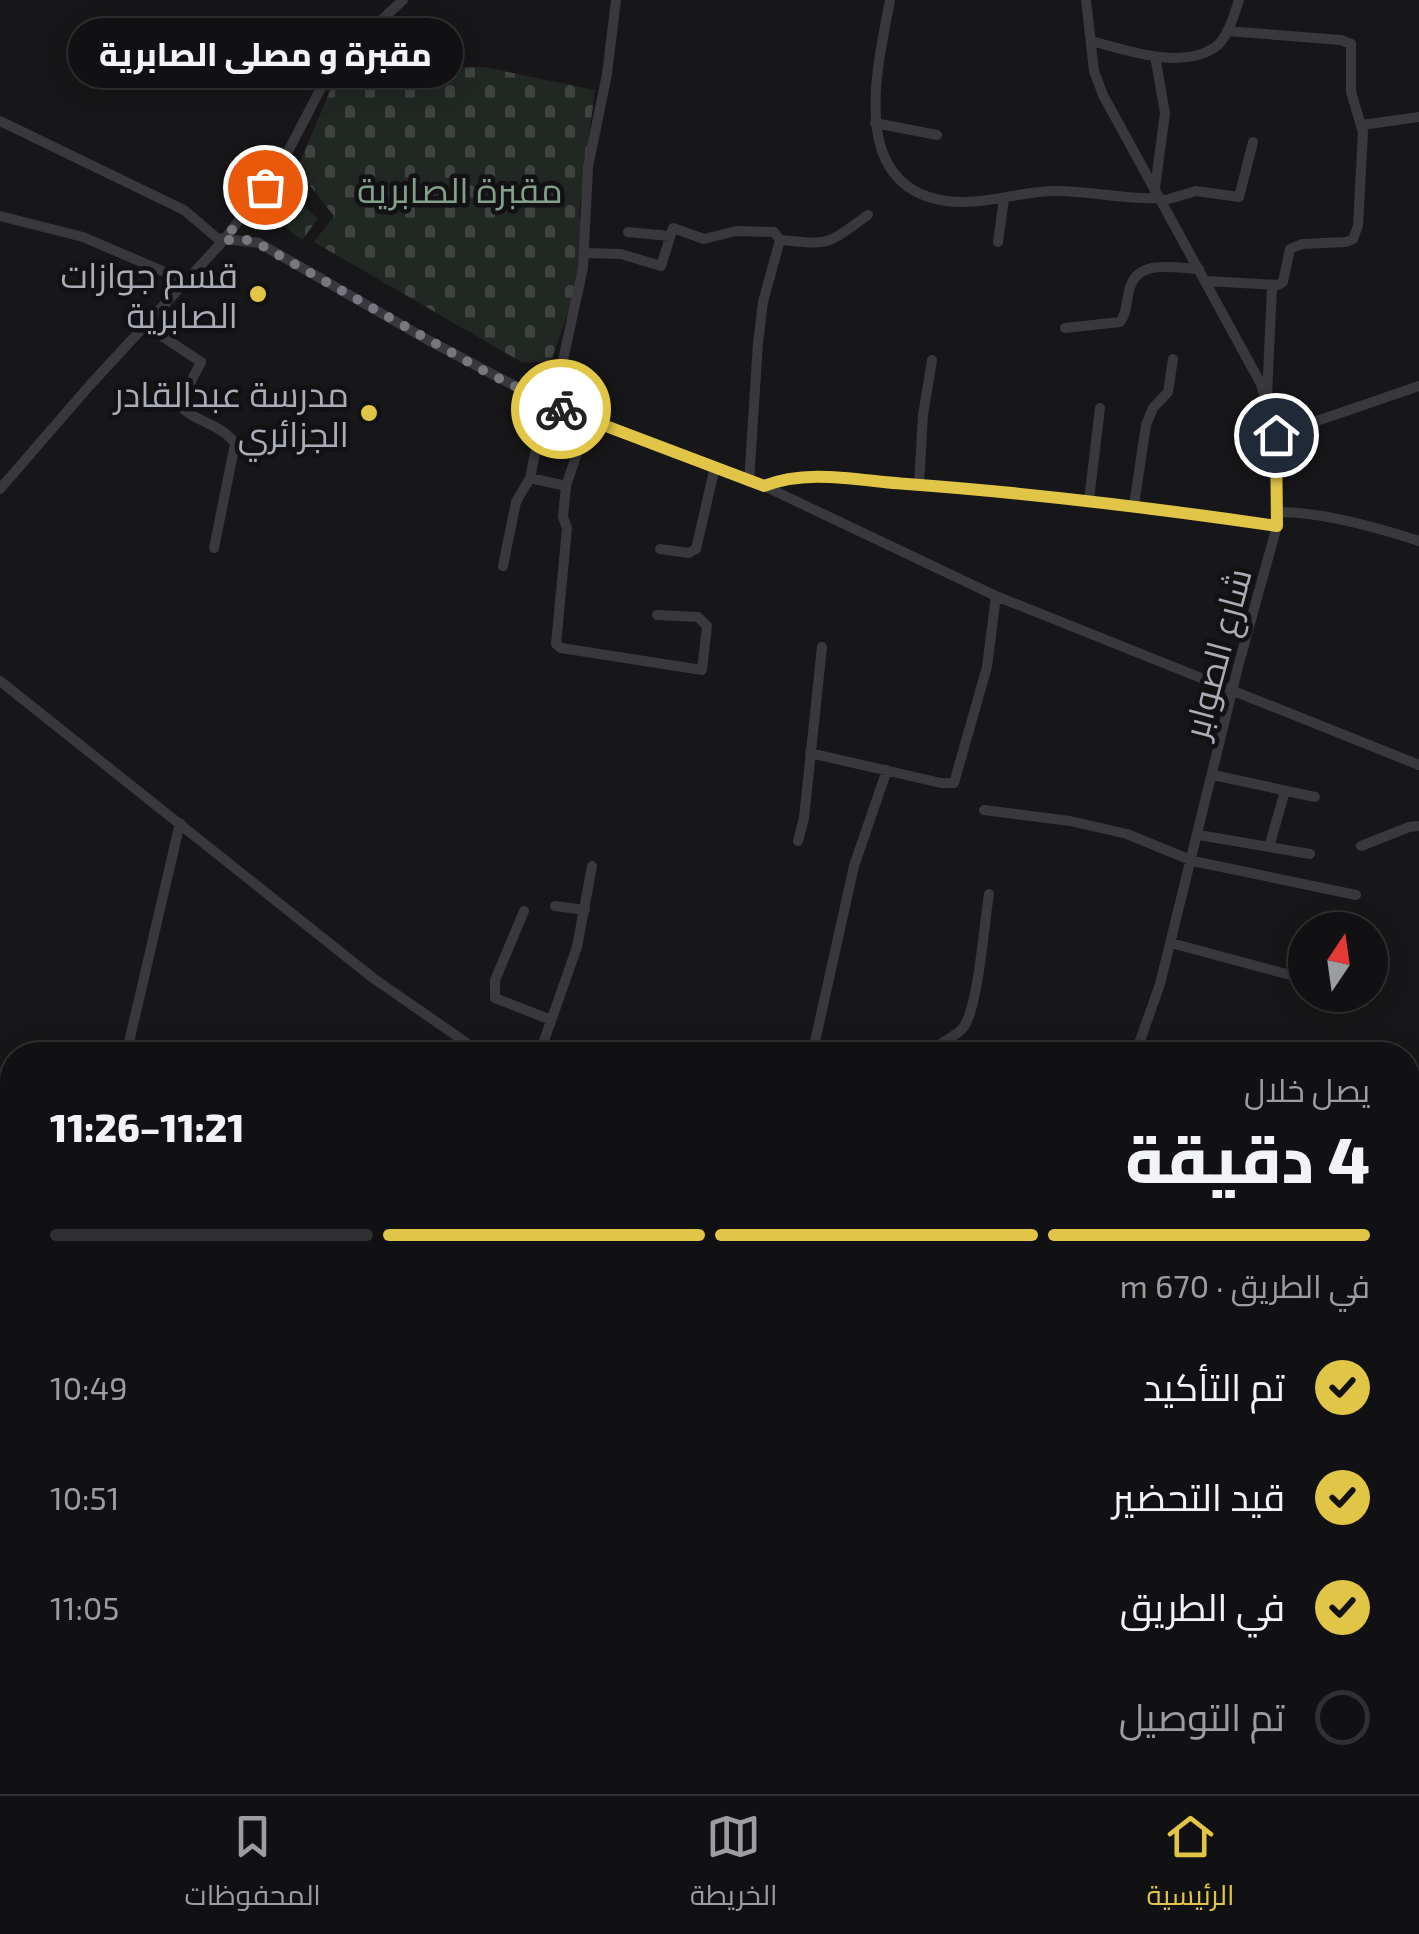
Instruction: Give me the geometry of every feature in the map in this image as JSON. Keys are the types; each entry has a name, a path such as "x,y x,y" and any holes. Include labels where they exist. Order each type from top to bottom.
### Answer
{"street":[{"path":"0,489 224,240 282,163 323,84 363,37 403,0"},
{"path":"504,566 516,502 530,478 537,444 553,406 586,252 588,167 605,86 616,0"},
{"path":"890,0 876,78 875,124 890,164 918,192 948,201 1004,199 1054,191 1116,198 1196,191 1239,197 1252,142"},
{"name":"شارع الصوابر","path":"1086,0 1094,71 1103,96 1200,268 1267,400 1276,435 1277,526 1233,688 1193,861 1140,1042"},
{"path":"1091,42 1174,58 1212,50 1227,31 1239,0"},
{"path":"1206,281 1272,287 1282,282 1294,246 1346,242 1356,235 1362,126 1351,92 1351,44 1227,31"},
{"path":"1155,56 1165,113 1159,196"},
{"path":"1362,126 1419,116"},
{"path":"0,121 184,210 217,238 259,244 441,348 553,406 764,486 996,596 1419,765"},
{"path":"875,124 937,135"},
{"path":"998,242 1004,199"},
{"path":"780,240 830,242 868,214"},
{"path":"0,216 83,238 188,282"},
{"path":"586,252 621,254 661,266 673,228 710,239 746,230 774,232 780,240"},
{"path":"628,232 669,236"},
{"path":"749,482 758,343 780,240"},
{"path":"1065,328 1120,322 1125,316 1133,277 1139,271 1151,267 1200,268"},
{"path":"1267,400 1272,287"},
{"path":"145,325 198,358 201,367 179,405 228,434 235,444 214,548"},
{"path":"1134,506 1146,425 1153,408 1168,392 1173,359"},
{"path":"919,485 923,415 932,360"},
{"path":"1276,435 1419,386"},
{"path":"1089,500 1100,408"},
{"path":"588,420 566,486 563,517 567,528 556,644 702,670 707,626 698,618 658,614"},
{"path":"660,549 689,553 696,550 715,466"},
{"path":"764,486 792,476 919,485 1089,500 1277,526"},
{"path":"530,478 566,486"},
{"path":"1279,512 1370,526 1419,541"},
{"path":"810,753 941,784 954,783 987,667 996,596"},
{"path":"798,841 804,818 822,647"},
{"path":"0,681 373,978 465,1042"},
{"path":"815,1042 854,866 886,770"},
{"path":"1213,775 1314,797"},
{"path":"1270,847 1285,791"},
{"path":"984,810 1070,820 1127,834 1193,861 1356,895"},
{"path":"129,1042 180,823"},
{"path":"1360,846 1409,826 1419,826"},
{"path":"1199,835 1310,854"},
{"path":"543,1042 577,946 592,866"},
{"path":"942,1042 965,1026 989,894"},
{"path":"555,906 585,910"},
{"path":"524,911 495,980 496,998 551,1020"},
{"path":"1171,943 1288,975"}],"green space":[{"name":"مقبرة الصابرية","path":"400,28 441,68 484,67 595,90 579,212 585,265 551,361 523,363 314,242 334,216 297,169 331,88"},
{"path":"290,194 318,219 302,240 266,213"}],"way so far":[{"path":"265,187 224,240 259,244 486,372 561,409"}],"place":[{"name":"مقبرة و مصلى الصابرية","path":"265,187"},
{"name":"قسم جوازات الصابرية","path":"258,294"},
{"name":"مدرسة عبدالقادر الجزائري","path":"369,413"}],"route":[{"path":"561,409 764,486 792,476 919,485 1085,499 1277,526 1276,435"}]}
